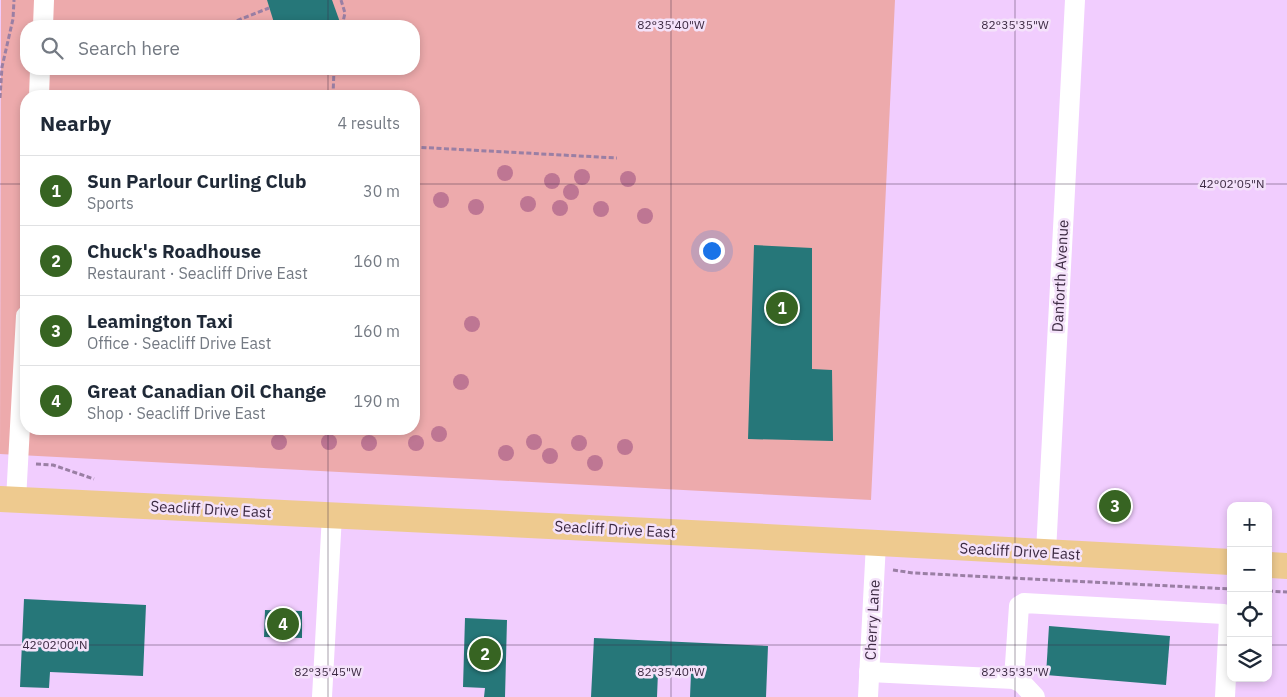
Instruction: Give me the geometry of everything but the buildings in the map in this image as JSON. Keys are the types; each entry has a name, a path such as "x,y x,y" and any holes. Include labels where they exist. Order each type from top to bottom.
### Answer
{"main road":[{"name":"Seacliff Drive East","path":"8,500 332,515 876,555 1046,552 1227,562"},
{"path":"1272,564 1287,566"}],"street":[{"path":"43,20 44,0"},
{"name":"Danforth Avenue","path":"1046,552 1075,0"},
{"path":"39,90 40,75"},
{"path":"8,500 18,464 20,427"},
{"path":"322,697 332,515"},
{"name":"Cherry Lane","path":"868,697 876,555"},
{"path":"1014,680 1019,606 1024,603 1224,614 1229,618 1225,697"},
{"path":"869,672 1014,680 1022,683 1035,697"}],"path":[{"path":"0,98 2,67 13,19 14,0"},
{"path":"341,0 345,13 343,20"},
{"path":"238,20 269,8"},
{"path":"333,90 334,75"},
{"path":"420,147 617,158"},
{"path":"18,464 53,465 100,481"},
{"path":"876,555 913,573 1227,589"},
{"path":"1272,591 1287,592"}],"shaded area":[{"path":"1,0 895,0 871,500 0,454"}],"place":[{"name":"Sun Parlour Curling Club","path":"782,308"},
{"name":"Leamington Taxi","path":"1115,506"},
{"name":"Great Canadian Oil Change","path":"283,624"},
{"name":"Chuck's Roadhouse","path":"485,654"}]}
